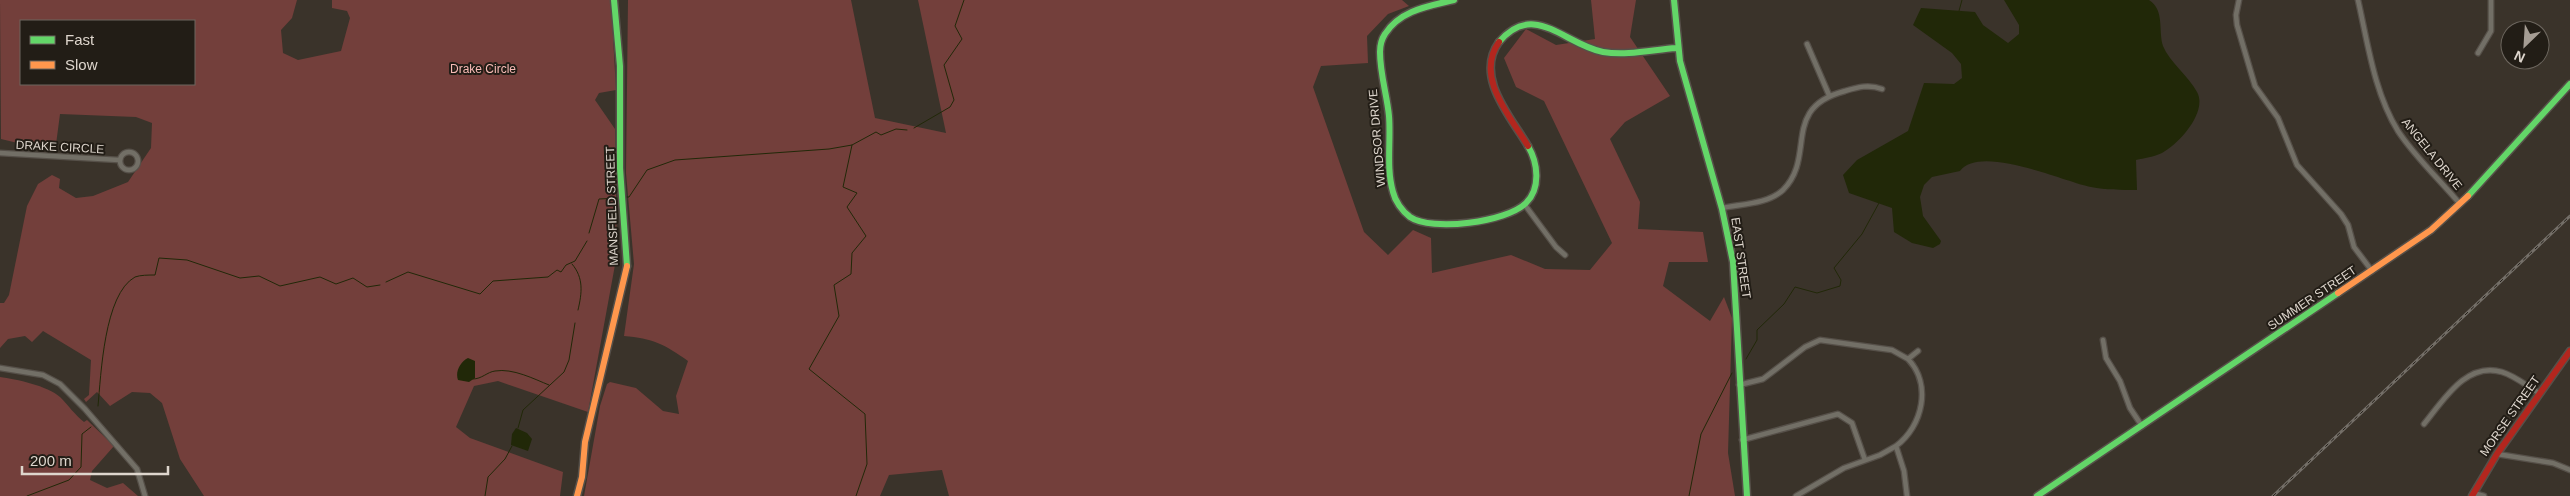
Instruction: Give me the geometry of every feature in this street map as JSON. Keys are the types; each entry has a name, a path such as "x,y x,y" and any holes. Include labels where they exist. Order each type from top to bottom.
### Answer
{"street":[{"name":"MANSFIELD STREET","path":"577,496 582,478 592,411 627,266 622,197 620,66 614,0"},
{"name":"WINDSOR DRIVE","path":"1454,0 1402,16 1392,23 1382,41 1380,56 1388,108 1393,193 1399,206 1408,215 1422,224 1499,217 1512,213 1525,205"},
{"name":"EAST STREET","path":"1674,0 1676,48 1722,208 1732,265 1747,496"},
{"path":"2238,0 2237,25 2255,86 2278,118 2296,165 2344,217 2354,247 2372,271"},
{"name":"ANGELA DRIVE","path":"2358,0 2377,83 2389,113 2407,143 2460,204"},
{"path":"2478,53 2491,31 2491,0"},
{"path":"1565,255 1556,247 1525,205 1533,193 1536,167 1526,142 1492,81 1491,56 1502,38 1513,30 1536,23 1551,27 1586,46 1603,52 1676,48"},
{"path":"1807,44 1829,95"},
{"name":"SUMMER STREET","path":"2037,496 2419,239 2460,204 2570,84"},
{"path":"1722,208 1769,199 1784,189 1794,173 1803,128 1810,112 1829,95 1868,85 1882,89"},
{"name":"DRAKE CIRCLE","path":"130,152 138,157 137,166 131,170 124,168 119,160 130,152"},
{"name":"DRAKE CIRCLE","path":"0,153 119,160"},
{"path":"1739,385 1763,380 1805,347 1820,340 1892,350 1913,364 1923,397 1919,415 1896,446 1844,468 1796,496"},
{"path":"2103,340 2106,358 2120,381 2130,408 2142,426"},
{"name":"MORSE STREET","path":"2473,495 2497,454 2570,350"},
{"path":"1908,359 1918,351"},
{"path":"0,368 43,376 60,384 85,409 137,469 145,496"},
{"path":"2424,424 2457,385 2467,377 2478,372 2504,373 2539,394"},
{"path":"1742,440 1838,414 1852,423 1865,460"},
{"path":"1896,446 1904,471 1907,496"},
{"path":"2497,454 2552,463 2570,470"},
{"path":"2473,495 2484,496"}],"green space":[{"name":"Drake Circle","path":"0,0 297,0 292,18 281,30 283,53 298,60 341,51 350,18 347,11 332,8 332,0 611,0 616,90 599,93 595,100 615,129 617,254 588,412 498,381 474,386 456,427 470,438 563,472 560,496 204,496 180,459 162,403 150,393 132,392 110,406 97,392 86,402 84,399 89,395 91,360 43,331 32,342 25,336 8,339 0,348 0,303 4,303 9,295 27,206 38,184 52,175 60,179 59,188 76,198 93,196 128,182 151,148 152,123 136,117 60,114 55,152 1,139"},
{"path":"628,0 851,0 875,118 946,133 918,0 1402,0 1409,6 1388,14 1367,36 1368,63 1321,66 1313,87 1364,232 1388,255 1413,230 1431,238 1432,273 1511,255 1545,269 1590,270 1612,243 1544,101 1516,87 1504,58 1526,29 1556,45 1595,39 1591,0 1636,0 1630,37 1670,96 1625,122 1610,139 1640,202 1638,229 1703,232 1708,262 1669,262 1663,286 1710,321 1724,297 1732,318 1728,453 1735,496 949,496 942,470 889,475 880,496 584,496 600,406 607,384 610,382 636,388 663,411 679,414 676,396 688,361 658,343 643,338 624,336 634,264 626,173"},
{"path":"0,377 23,381 55,393 84,422 87,420 114,446 92,471 90,480 107,488 123,483 138,496 0,496"}],"shaded area":[{"path":"2004,0 2149,0 2154,4 2159,15 2163,46 2197,92 2199,109 2190,127 2169,149 2156,156 2136,160 2137,190 2091,187 2043,172 1985,161 1970,164 1960,171 1932,177 1924,185 1920,197 1923,216 1941,241 1940,244 1933,248 1912,243 1894,232 1892,208 1849,193 1843,175 1857,160 1908,131 1924,83 1954,84 1962,78 1961,64 1952,53 1913,25 1921,8 1975,12 1983,25 2008,43 2019,34 2019,25"},
{"path":"468,358 475,361 475,378 469,382 458,380 459,368"},
{"path":"516,428 527,433 532,439 528,451 511,445 512,434"}],"waterway":[{"path":"914,128 950,107 954,100 944,65 962,39 955,26 964,0"},
{"path":"1959,11 1962,0"},
{"path":"624,197 629,197 647,170 675,160 829,149 852,145 876,132 881,135 896,129 907,130"},
{"path":"852,145 843,187 857,193 847,207 866,236 852,253 851,274 834,285 839,316 809,369 865,414 867,464 856,496"},
{"path":"589,233 599,199 620,198"},
{"path":"1746,359 1757,340 1757,330 1784,304 1795,287 1817,293 1840,286 1841,280 1834,268 1862,234 1879,203"},
{"path":"386,282 408,272 480,294 493,281 548,277 557,270 561,272 566,265 575,261 587,241"},
{"path":"98,406 106,336 110,317 117,300 125,286 135,277 155,275 159,258 187,260 240,278 259,276 280,286 320,277 336,284 353,278 367,287 380,285"},
{"path":"572,264 579,275 581,286 578,310"},
{"path":"518,428 523,410 564,372 569,360 575,323"},
{"path":"473,379 502,370 523,375 549,385"},
{"path":"1689,496 1701,434 1732,373"},
{"path":"27,496 69,480 81,467 82,434 91,427"},
{"path":"485,496 488,477 505,459 512,446"}],"railway":[{"path":"2273,496 2570,216"}],"traffic: fast":[{"path":"614,0 620,66 620,168 627,266"},
{"path":"1454,0 1425,7 1407,14 1391,26 1382,41 1380,60 1389,116 1389,164 1395,199 1410,217 1435,224 1469,223 1487,220 1516,210 1531,197 1536,183 1536,168 1528,146"},
{"path":"1674,0 1680,61 1722,209 1733,262 1747,496"},
{"path":"1499,42 1512,30 1525,25 1537,25 1550,29 1589,48 1603,52 1630,53 1676,48"},
{"path":"2468,196 2570,84"},
{"path":"2037,496 2338,293"}],"traffic: slow":[{"path":"2338,293 2431,230 2468,196"},
{"path":"577,496 582,477 585,442 627,266"}],"traffic: jam":[{"path":"1499,42 1492,55 1493,83 1505,110 1528,146"},
{"path":"2472,496 2497,454 2570,351"}]}
